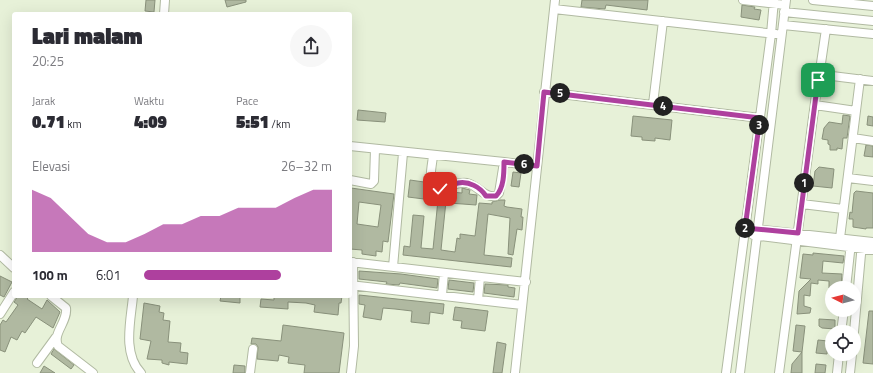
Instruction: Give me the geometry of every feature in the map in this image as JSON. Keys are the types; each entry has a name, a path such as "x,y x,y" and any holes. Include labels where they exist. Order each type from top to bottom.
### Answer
{"street":[{"path":"164,12 165,0"},
{"path":"515,373 522,305 526,282 544,92 555,0"},
{"path":"743,0 773,2 785,6 873,21"},
{"path":"813,0 873,6"},
{"path":"726,373 771,34 773,2"},
{"path":"740,373 785,6"},
{"path":"554,9 782,35"},
{"path":"653,104 663,21"},
{"path":"783,25 873,34"},
{"path":"779,373 826,29"},
{"path":"820,77 831,76 873,81"},
{"path":"840,238 860,79"},
{"path":"544,92 760,118"},
{"path":"815,105 856,111"},
{"path":"853,138 873,141"},
{"path":"352,146 403,153 537,166"},
{"path":"352,180 371,184 374,181 375,149"},
{"path":"393,267 403,153"},
{"path":"434,156 431,185 434,189 447,189 459,183 468,184 476,186 486,196 491,197 496,196 499,193 504,162"},
{"path":"848,178 873,181"},
{"path":"802,204 843,209"},
{"path":"745,231 862,244 873,242"},
{"path":"797,237 840,238 851,243"},
{"path":"847,281 851,243"},
{"path":"862,244 873,250"},
{"path":"855,325 862,244"},
{"path":"0,255 12,266"},
{"path":"352,262 526,282"},
{"path":"442,295 444,273"},
{"path":"478,300 480,277"},
{"path":"352,285 522,305"},
{"path":"0,314 12,295"},
{"path":"37,363 56,337 67,312 64,304 54,298"},
{"path":"133,298 128,341 136,368 141,373"},
{"path":"351,373 354,346 352,298"},
{"path":"56,337 58,346 93,373"},
{"path":"250,373 253,350"},
{"path":"837,373 838,361"},
{"path":"850,373 851,361"}],"building":[{"path":"146,0 155,0 154,12 145,11"},
{"path":"225,0 246,0 246,2 227,7"},
{"path":"582,0 648,0 647,10 606,5 605,9 581,7"},
{"path":"742,5 755,7 754,9 761,10 759,20 741,17"},
{"path":"358,110 386,113 385,122 357,120"},
{"path":"843,115 850,116 847,138 843,138 842,149 837,148 837,150 830,150 828,140 822,139 824,128 829,122 842,124"},
{"path":"633,116 672,120 670,140 655,138 655,141 642,140 642,137 631,136"},
{"path":"868,116 873,117 873,126 867,125"},
{"path":"866,145 873,146 873,157 864,156"},
{"path":"819,167 834,169 832,188 813,186 815,171"},
{"path":"513,172 521,173 519,187 511,186"},
{"path":"410,180 424,182 424,199 408,197"},
{"path":"352,188 394,194 388,242 383,241 382,252 376,251 376,256 362,254 362,250 352,249","holes":["359,202 381,205 378,227 357,224"]},
{"path":"462,188 470,190 469,194 477,195 476,205 449,203 450,192 462,193"},
{"path":"856,191 873,193 873,228 866,229 853,227 853,219 849,219 850,212 852,213 854,193"},
{"path":"438,200 446,201 441,250 455,252 457,238 460,239 460,234 475,236 479,203 492,204 492,202 505,200 504,206 522,209 522,230 517,229 513,255 508,254 510,218 488,214 484,255 512,258 511,267 403,255 404,246 410,247 413,215 424,216 421,248 433,249"},
{"path":"813,253 844,256 843,263 823,261 822,273 842,274 842,281 818,280 818,284 811,283 810,296 804,295 804,306 811,308 810,313 797,314 799,291 811,279 800,278 803,254 813,255"},
{"path":"359,271 401,274 438,279 437,288 400,283 399,285 386,284 387,282 359,279"},
{"path":"0,276 12,282 4,297 0,295"},
{"path":"449,280 474,283 473,292 448,289"},
{"path":"485,284 508,285 508,287 515,288 514,297 484,293"},
{"path":"359,295 444,304 443,314 430,312 429,324 411,322 412,311 395,309 383,308 381,320 363,317 365,305 359,304"},
{"path":"17,298 28,298 27,299 42,309 47,300 60,312 53,328 36,317 25,333 22,331 17,340 11,337 5,352 0,350 0,325 3,320 6,322 18,305 14,302"},
{"path":"221,298 240,298 240,303 220,301"},
{"path":"274,298 342,298 341,303 339,303 338,315 314,312 315,305 306,303 288,302 288,309 260,307 261,299 274,300"},
{"path":"144,303 160,306 159,312 164,313 163,320 170,321 168,342 181,343 180,352 188,353 187,364 169,362 169,365 162,363 162,360 147,359 151,341 140,339"},
{"path":"455,307 488,311 485,331 461,328 462,321 453,320"},
{"path":"869,311 873,311 873,364 863,363"},
{"path":"819,319 835,320 835,325 825,325 825,328 819,326"},
{"path":"283,325 344,333 339,373 304,373 305,365 288,363 289,357 279,355 278,361 257,359 258,347 256,344 251,344 252,338 281,341"},
{"path":"796,325 805,326 802,352 793,351"},
{"path":"818,340 825,341 825,354 816,353"},
{"path":"497,342 506,344 502,373 493,373"},
{"path":"54,349 74,365 71,369 51,354"},
{"path":"802,352 802,373 791,373 792,364"},
{"path":"816,364 826,365 825,373 815,373"},
{"path":"234,365 245,366 245,373 233,373"},
{"path":"44,366 55,373 40,373"}],"route":[{"path":"440,189 447,189 452,185 459,183 468,184 476,186 486,196 496,196 499,193 503,176 504,162 537,166 544,92 653,104 760,118 745,228 798,233 818,80"}]}
